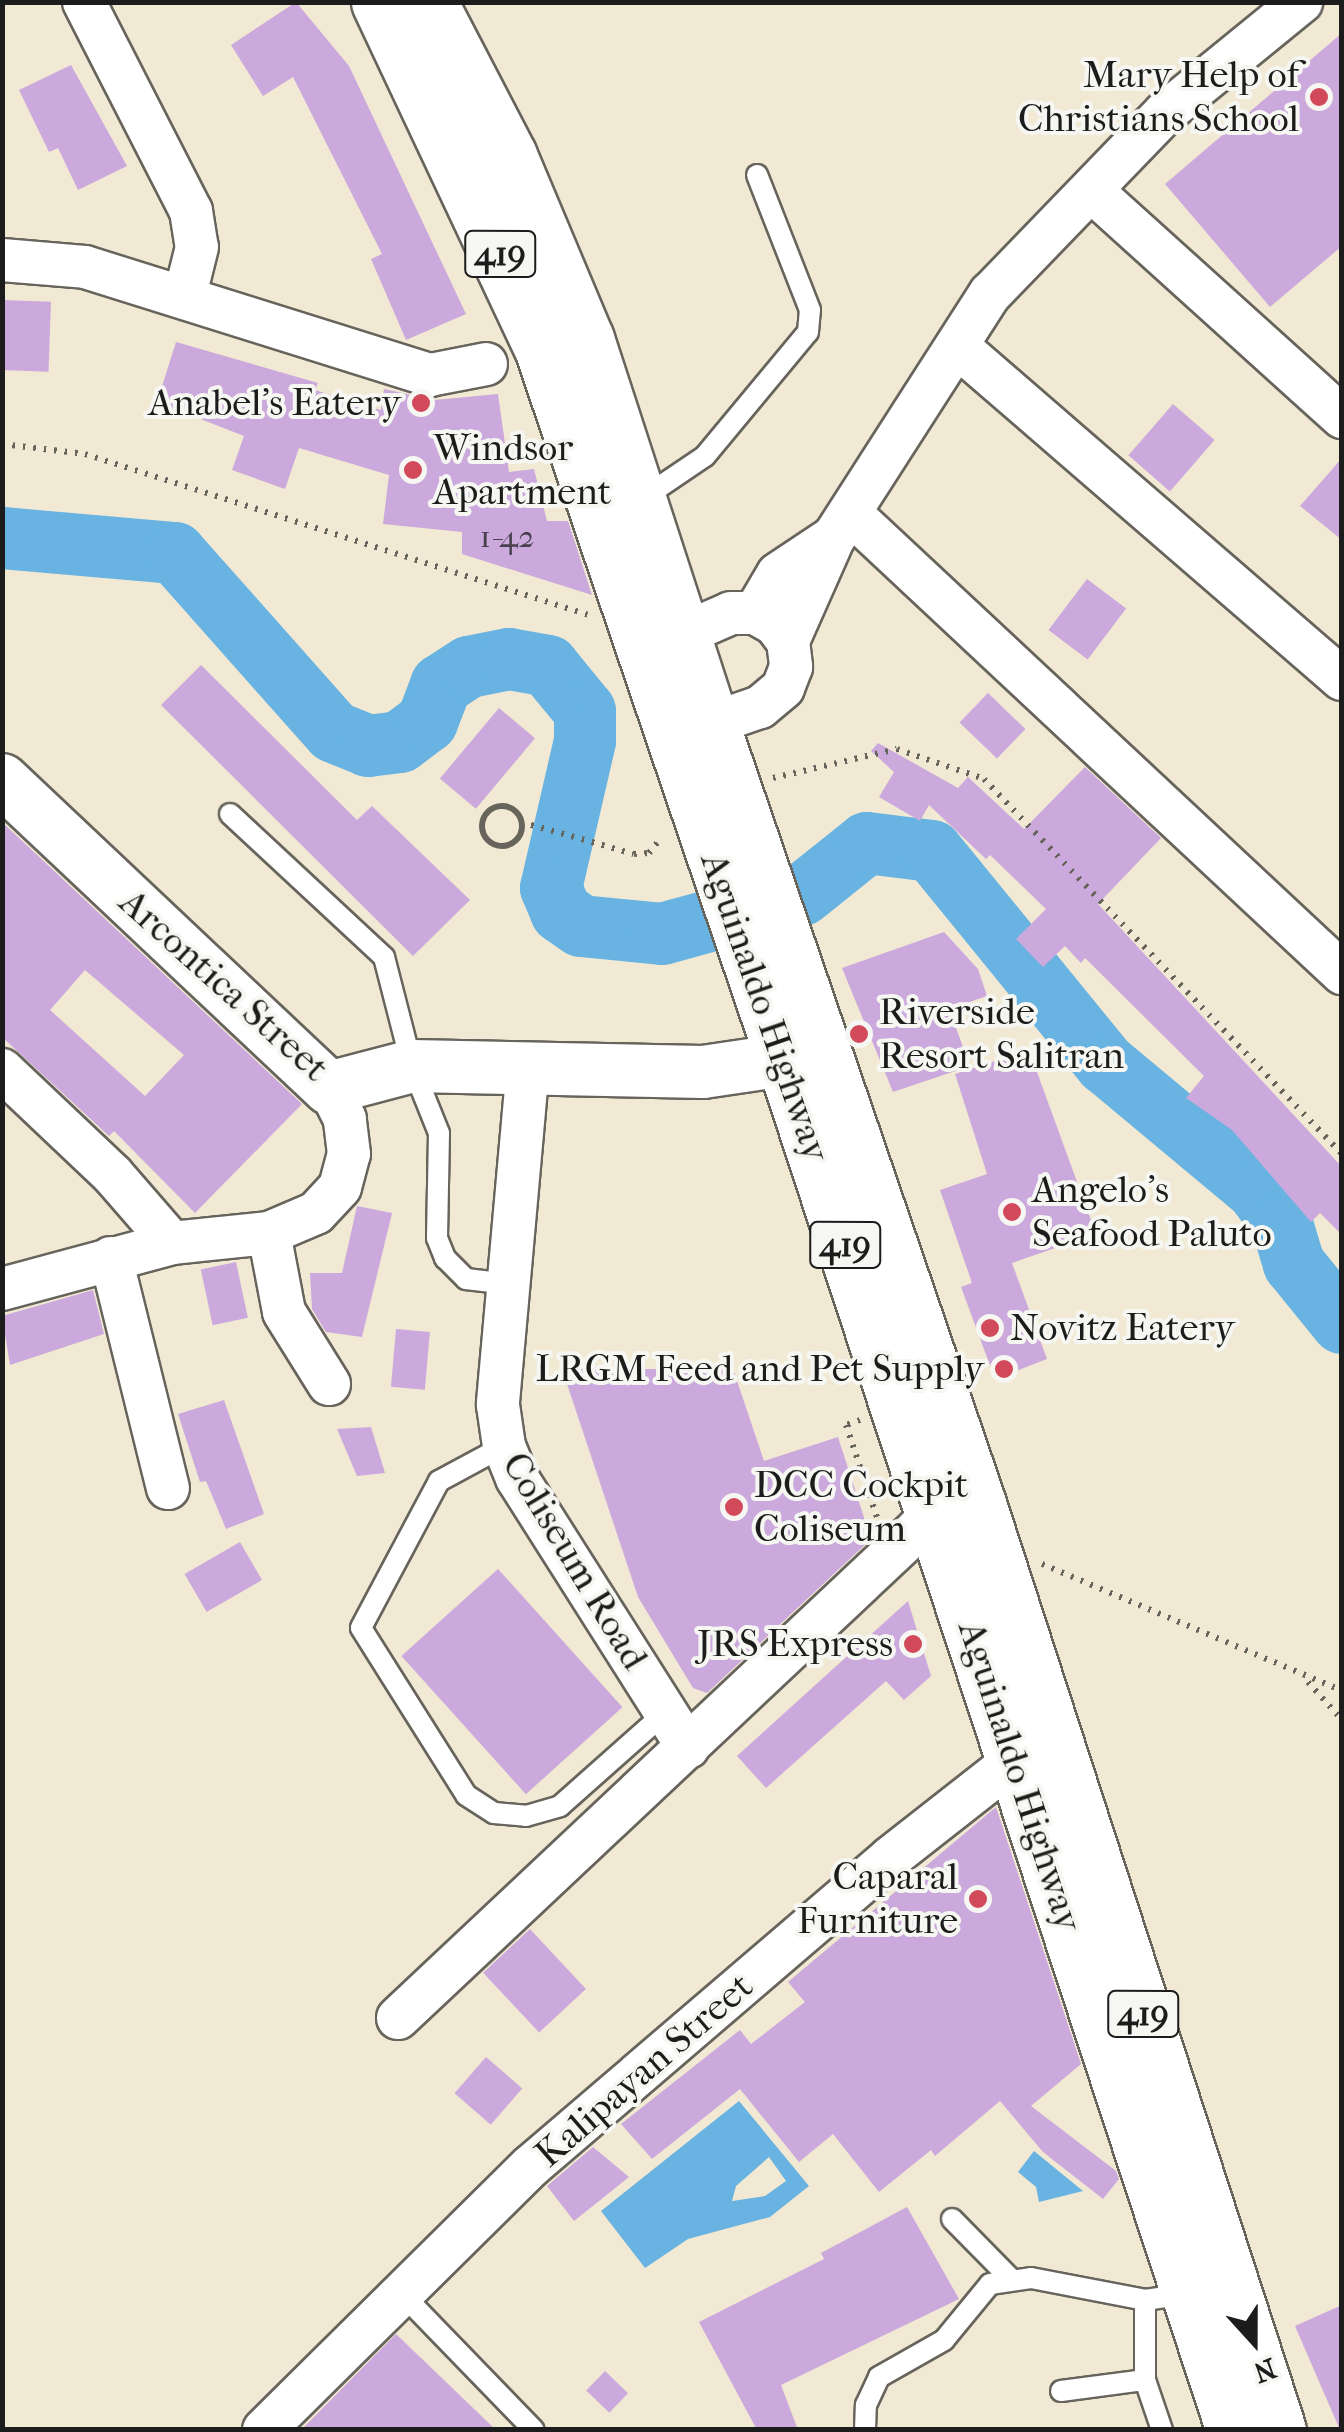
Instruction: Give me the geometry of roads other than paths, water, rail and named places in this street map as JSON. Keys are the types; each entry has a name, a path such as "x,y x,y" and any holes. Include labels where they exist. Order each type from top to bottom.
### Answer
{"highway":[{"name":"Aguinaldo Highway","path":"379,2 682,634 733,788 738,861"},
{"name":"Aguinaldo Highway","path":"429,2 509,156 586,339 619,508 969,1526 1187,2292 1234,2430"},
{"name":"Aguinaldo Highway","path":"774,965 784,1060 969,1526"},
{"name":"Aguinaldo Highway","path":"1187,2292 1278,2430"}],"street":[{"path":"84,2 190,211 197,247 185,294"},
{"path":"788,641 842,524 990,294 1093,192 1165,113 1300,2"},
{"path":"1093,192 1342,418"},
{"path":"2,260 84,266 185,294 430,375 486,364"},
{"path":"957,346 1342,679"},
{"path":"754,613 778,574 842,524"},
{"path":"842,524 1342,974"},
{"path":"682,634 731,613 754,613 775,624 788,641 791,667 783,688 760,706 711,724"},
{"name":"Arcontica Street","path":"2,780 330,1088 412,1066 703,1072 784,1060"},
{"name":"Coliseum Road","path":"528,1066 498,1405 504,1446 517,1478 677,1729"},
{"path":"2,1070 112,1174 172,1242"},
{"path":"2,1289 172,1242 269,1233 316,1214 340,1187 349,1154 344,1119 330,1088"},
{"path":"269,1233 284,1312 329,1384"},
{"path":"111,1258 168,1488"},
{"path":"398,2018 677,1729 890,1556 969,1526"},
{"name":"Kalipayan Street","path":"264,2430 404,2297 532,2166 890,1858 1034,1756"}],"lane":[{"path":"619,508 705,456 808,332 810,310 756,174"},
{"path":"230,814 384,957 412,1066 439,1133 437,1238 445,1258 466,1279 509,1284"},
{"path":"504,1446 439,1482 361,1628 466,1795 494,1813 526,1816 560,1806 677,1729"},
{"path":"952,2219 1010,2278"},
{"path":"865,2430 866,2405 879,2376 944,2340 990,2284 1010,2278 1187,2292 1144,2380 1162,2430"},
{"path":"404,2297 534,2430"},
{"path":"1061,2391 1144,2380"}],"water":[{"path":"739,2101 809,2186 770,2217 688,2239 645,2268 601,2211","holes":["769,2157 786,2181 765,2196 732,2201 736,2186"]},
{"path":"1034,2151 1083,2191 1039,2202 1036,2187 1018,2172"}],"waterway":[{"path":"2,538 175,553 334,732 368,746 400,742 427,722 441,685 469,667 509,659 548,666 585,711 585,741 551,888 561,912 581,926 662,934 720,918"},
{"path":"802,895 867,843 932,851 1106,1064 1257,1190 1282,1224 1294,1264 1342,1323"}],"place":[{"name":"Mary Help of Christians School","path":"1319,97"},
{"name":"Anabel's Eatery","path":"421,403"},
{"name":"Windsor Apartment","path":"413,470"},
{"name":"Riverside Resort Salitran","path":"859,1034"},
{"name":"Angelo's Seafood Paluto","path":"1012,1212"},
{"name":"Novitz Eatery","path":"990,1328"},
{"name":"LRGM Feed and Pet Supply","path":"1004,1369"},
{"name":"DCC Cockpit Coliseum","path":"734,1507"},
{"name":"JRS Express","path":"913,1644"},
{"name":"Caparal Furniture","path":"978,1899"}]}
